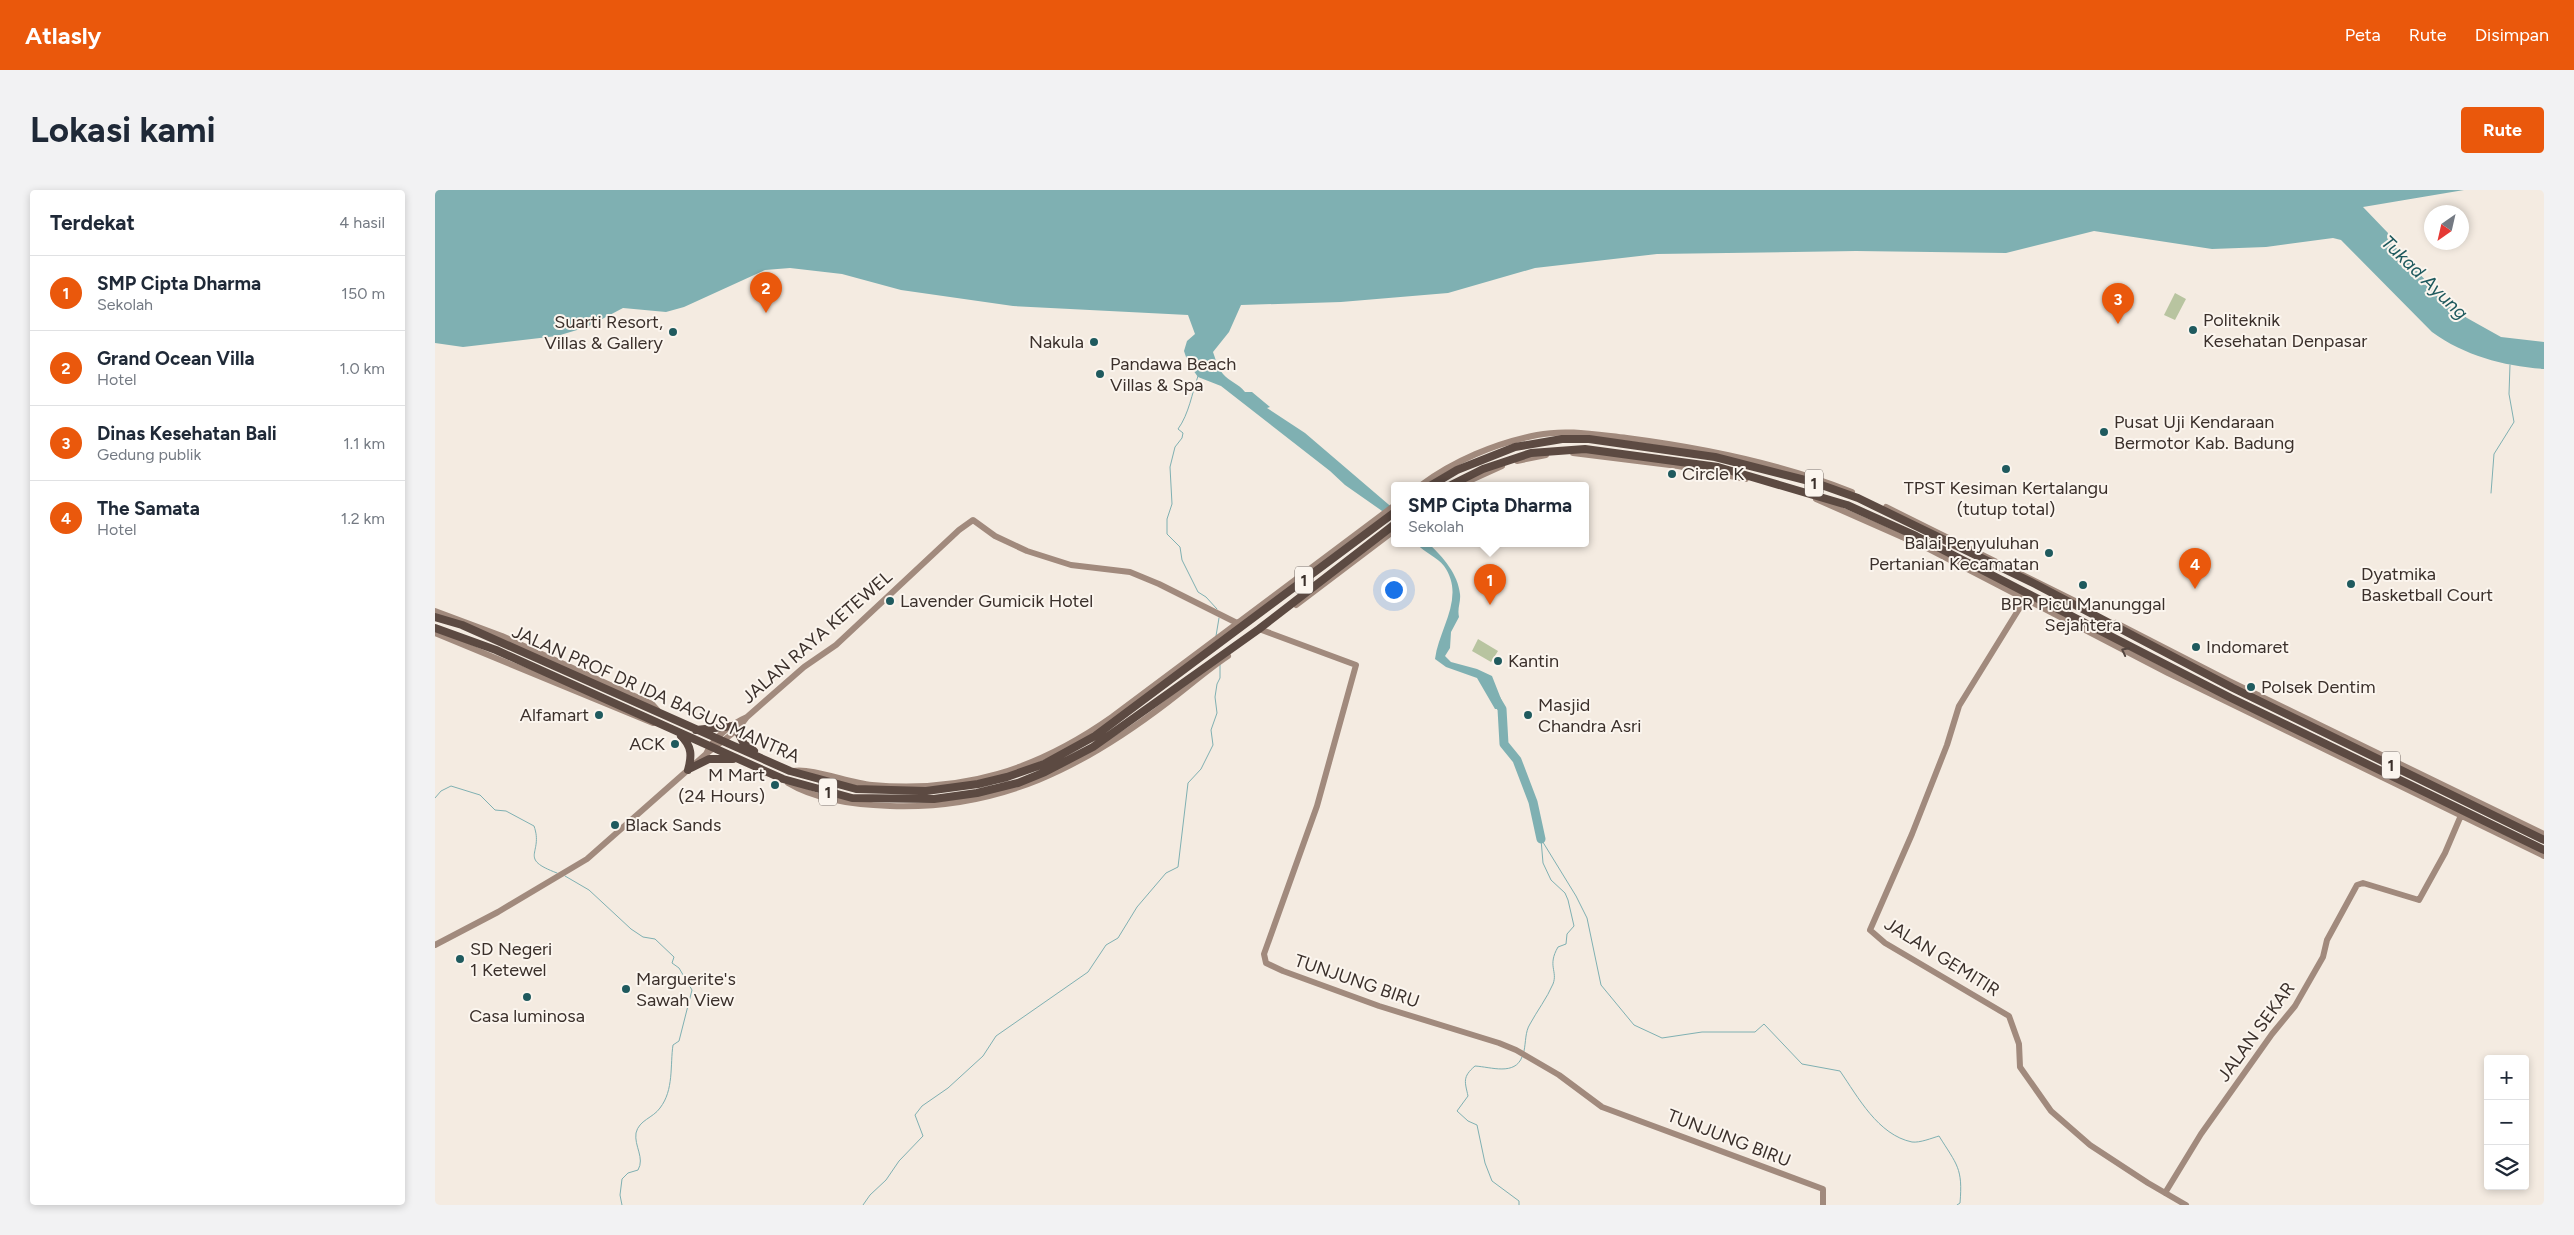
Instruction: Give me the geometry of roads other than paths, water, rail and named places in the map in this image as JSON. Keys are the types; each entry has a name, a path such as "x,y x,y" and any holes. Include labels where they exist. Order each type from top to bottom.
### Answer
{"highway":[{"name":"1","path":"1437,482 1480,457 1515,447 1562,439 1589,439 1646,444 1744,463 1813,482 1858,498 2035,584 2265,704 2544,840"},
{"name":"1","path":"1457,482 1483,469 1531,453 1585,449 1746,474 1861,514 2027,595 2170,670 2262,713 2351,761 2462,814 2544,850"},
{"name":"1","path":"1382,518 1391,514"},
{"name":"JALAN PROF DR IDA BAGUS MANTRA","path":"435,617 462,625 789,771 857,789 911,789 977,784 1076,757 1124,721 1211,646 1338,550 1358,540 1382,518"},
{"name":"1","path":"1260,630 1363,548 1391,528"},
{"path":"1358,540 1366,541 1363,548"},
{"name":"JALAN PROF DR IDA BAGUS MANTRA","path":"435,628 496,650 783,779 852,798 919,800 991,790 1031,770"},
{"name":"JALAN PROF DR IDA BAGUS MANTRA","path":"1124,721 1217,661 1260,630"},
{"path":"2262,713 2265,704"},
{"path":"694,730 735,728 746,746 771,763"},
{"path":"672,730 685,740 690,748 692,759 689,769"},
{"path":"689,769 709,759 723,758 766,770"},
{"path":"1031,770 1041,780"}],"street":[{"path":"1646,444 1764,463 1826,482 1859,495 1993,559 2229,681 2544,834"},
{"path":"1467,482 1502,466 1554,453 1585,453 1641,458"},
{"path":"1426,482 1446,468 1480,457"},
{"path":"1221,639 1237,623 1382,518 1391,509"},
{"name":"JALAN RAYA KETEWEL","path":"435,945 498,912 587,859 804,667 851,632 959,530 973,520 995,536 1027,551 1071,565 1130,572 1159,584 1237,623"},
{"path":"1260,630 1391,529"},
{"name":"JALAN GEMITIR","path":"2027,595 1959,706 1947,745 1912,834 1870,930 1885,943 2009,1016 2019,1044 2020,1067 2051,1111 2090,1145 2186,1205"},
{"path":"435,611 502,636 653,704 660,713"},
{"name":"TUNJUNG BIRU","path":"1260,630 1327,652 1356,664 1320,798 1270,936 1265,961 1270,966 1332,989 1516,1050 1559,1075 1601,1106 1823,1189 1823,1205"},
{"path":"435,633 493,655 646,722 657,723"},
{"path":"1031,770 1095,729 1211,646"},
{"path":"783,779 791,785 828,797 865,804 905,807 935,805 993,796 1041,780 1095,753 1142,721 1217,661"},
{"path":"2170,670 2351,761"},
{"path":"2462,814 2544,856"},
{"name":"JALAN SEKAR","path":"2165,1193 2201,1134 2272,1034 2295,1006 2325,954 2330,933 2359,883 2418,901 2442,860 2462,814"}],"water":[{"path":"435,190 2464,190 2363,207 2388,233 2387,238 2447,304 2467,318 2501,337 2544,342 2544,369 2529,368 2485,358 2458,347 2432,332 2341,240 2333,238 2266,247 2212,249 2094,231 2006,253 1856,251 1657,254 1535,268 1448,293 1341,302 1241,305 1229,332 1213,352 1221,371 1245,392 1252,392 1270,407 1267,408 1305,433 1391,507 1391,517 1345,485 1330,471 1221,386 1198,377 1188,363 1184,351 1187,341 1195,334 1188,315 1013,306 901,290 842,274 790,268 765,270 684,307 666,312 623,308 587,327 557,336 463,347 435,343"},
{"path":"1420,547 1432,547 1434,549 1449,566 1459,587 1459,617 1451,632 1450,648 1445,656 1451,662 1477,669 1492,676 1505,709 1495,709 1477,678 1446,667 1435,659 1452,601 1452,589 1450,578 1444,566"}],"waterway":[{"path":"2491,493 2494,454 2514,422 2509,394 2510,365"},
{"path":"1198,376 1188,410 1178,429 1183,433 1182,438 1175,447 1170,467 1172,504 1167,519 1167,534 1180,547 1182,560 1198,592 1206,597 1217,609"},
{"path":"1216,636 1219,618"},
{"path":"863,1205 870,1195 886,1180 899,1161 923,1136 915,1115 922,1106 948,1088 983,1056 996,1036 1088,972 1106,945 1118,938 1137,907 1166,873 1178,867 1188,783 1201,769 1213,745 1211,730 1217,713 1215,697 1220,678 1220,665"},
{"path":"1496,699 1502,709 1504,744 1517,760 1533,802 1541,839"},
{"path":"435,798 441,791 451,786 480,795 495,810 506,811 534,826 536,835 535,859 545,868 557,873"},
{"path":"1541,839 1576,896 1587,918 1601,985 1634,1025 1662,1038 1702,1032 1755,1032 1764,1024 1802,1064 1840,1071 1870,1114 1889,1132 1912,1142 1939,1136 1954,1161 1959,1174 1961,1191 1960,1203 1957,1205"},
{"path":"1524,1051 1528,1027 1553,984 1553,959 1558,947 1566,944 1567,934 1574,926 1565,893 1551,880 1543,863 1541,839"},
{"path":"565,876 589,890 631,929 643,937 655,939 674,957 672,963 679,968 692,990 679,1041 673,1045 668,1093 660,1108 640,1125 636,1133 640,1165 638,1170 628,1173 622,1179 620,1195 622,1205"},
{"path":"1519,1205 1519,1201 1492,1181 1485,1163 1477,1125 1468,1121 1457,1111 1468,1096 1465,1080 1468,1073 1475,1066 1495,1069 1514,1067 1522,1057"}],"place":[{"name":"Grand Ocean Villa","path":"766,313"},
{"name":"Dinas Kesehatan Bali","path":"2118,324"},
{"name":"Politeknik Kesehatan Denpasar","path":"2193,330"},
{"name":"Suarti Resort, Villas & Gallery","path":"673,332"},
{"name":"Nakula","path":"1094,342"},
{"name":"Pandawa Beach Villas & Spa","path":"1100,374"},
{"name":"Pusat Uji Kendaraan Bermotor Kab. Badung","path":"2104,432"},
{"name":"TPST Kesiman Kertalangu (tutup total)","path":"2006,469"},
{"name":"Circle K","path":"1672,474"},
{"name":"Balai Penyuluhan Pertanian Kecamatan","path":"2049,553"},
{"name":"Dyatmika Basketball Court","path":"2351,584"},
{"name":"BPR Picu Manunggal Sejahtera","path":"2083,585"},
{"name":"The Samata","path":"2195,589"},
{"name":"Lavender Gumicik Hotel","path":"890,601"},
{"name":"SMP Cipta Dharma","path":"1490,605"},
{"name":"Indomaret","path":"2196,647"},
{"name":"Kantin","path":"1498,661"},
{"name":"Polsek Dentim","path":"2251,687"},
{"name":"Alfamart","path":"599,715"},
{"name":"Masjid Chandra Asri","path":"1528,715"},
{"name":"ACK","path":"675,744"},
{"name":"M Mart (24 Hours)","path":"775,785"},
{"name":"Black Sands","path":"615,825"},
{"name":"SD Negeri 1 Ketewel","path":"460,959"},
{"name":"Marguerite's Sawah View","path":"626,989"},
{"name":"Casa luminosa","path":"527,997"}],"water label":[{"name":"Tukad Ayung","path":"2425,277"}]}
